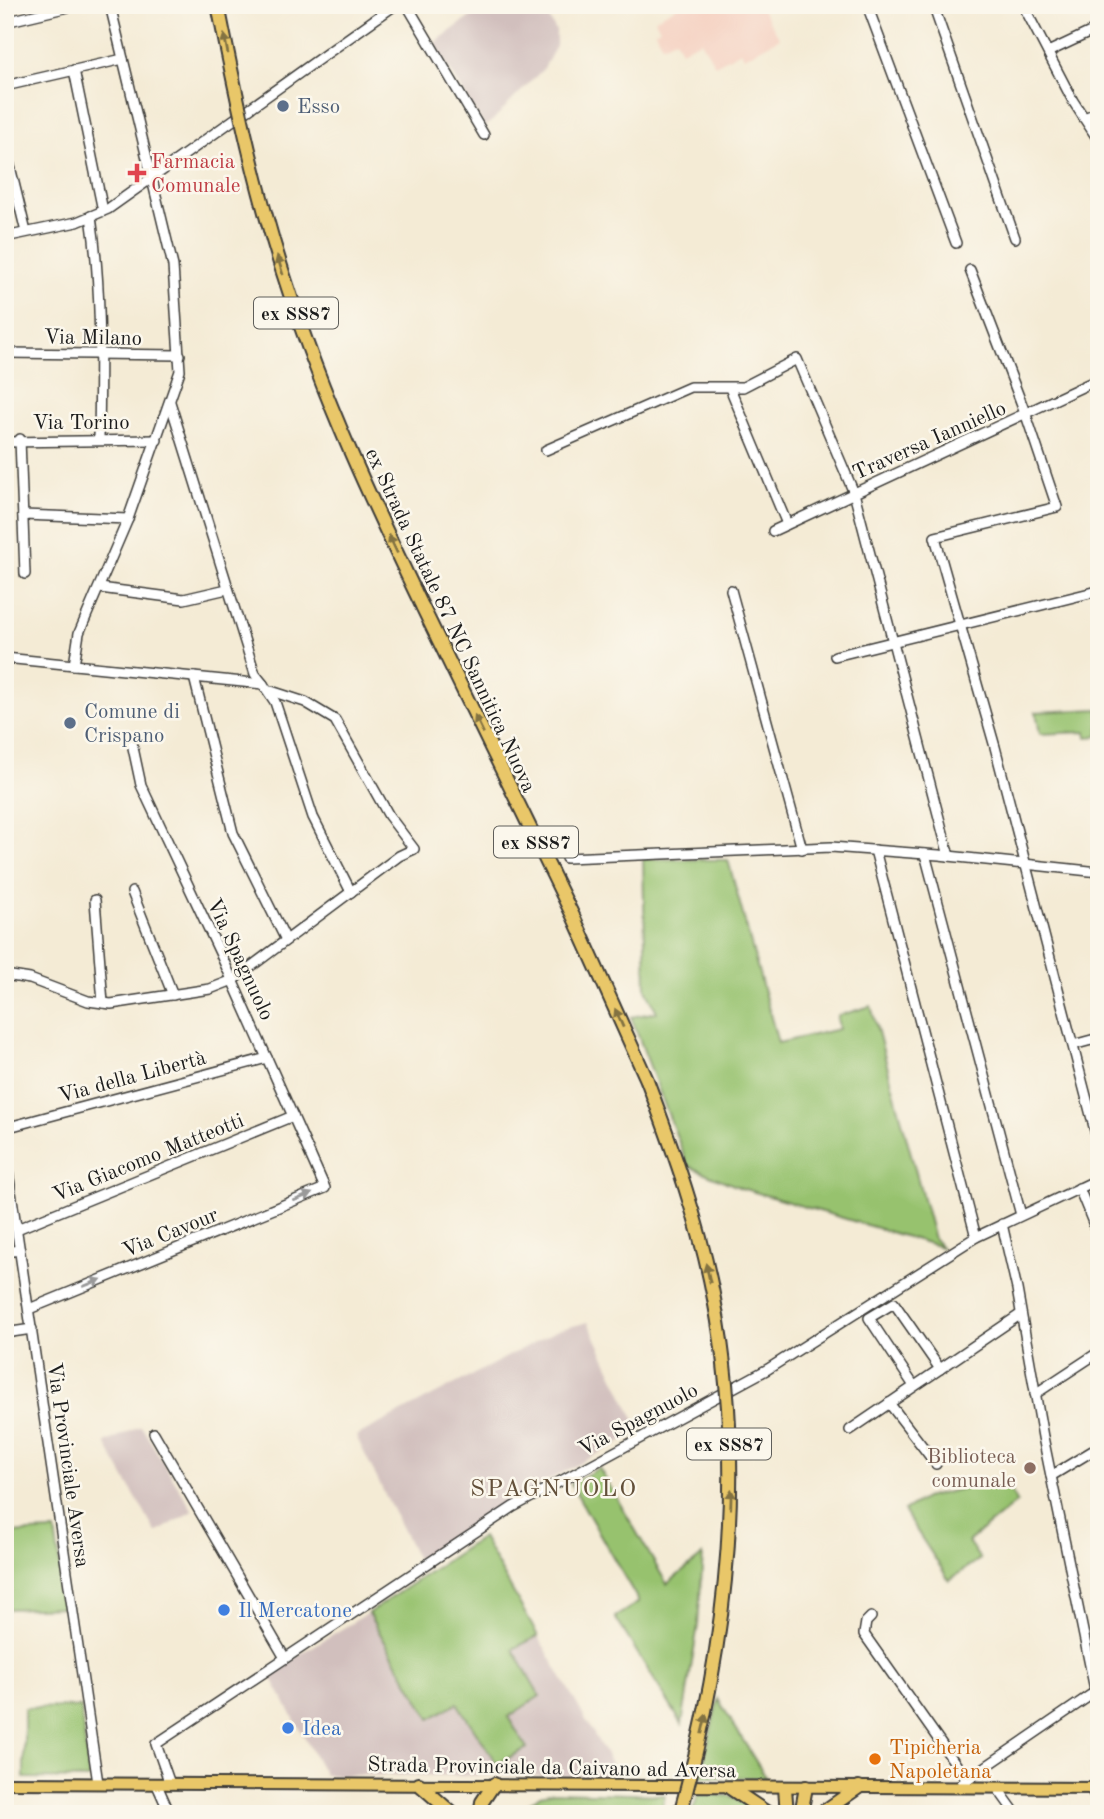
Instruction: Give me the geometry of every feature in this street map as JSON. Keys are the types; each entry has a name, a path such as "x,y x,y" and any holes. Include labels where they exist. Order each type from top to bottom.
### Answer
{"highway":[{"name":"ex Strada Statale 87 NC Sannitica Nuova","path":"218,5 259,195 316,370 360,476 574,918 647,1080 697,1224 714,1299 724,1372 731,1488 725,1592 715,1664 696,1757 680,1814"},
{"path":"419,1784 453,1814"},
{"path":"480,1814 487,1792 494,1784"},
{"path":"801,1814 806,1787"},
{"path":"820,1814 859,1787"},
{"path":"730,1788 769,1814"},
{"path":"785,1788 787,1814"}],"main road":[{"name":"Strada Provinciale da Caivano ad Aversa","path":"5,1783 1094,1788"}],"street":[{"path":"5,22 77,5"},
{"path":"74,665 79,633 128,519 180,371 173,266 110,5"},
{"path":"5,237 103,211 395,5"},
{"path":"407,5 484,135"},
{"path":"867,5 956,243"},
{"path":"933,5 1015,238"},
{"path":"1023,5 1099,141"},
{"path":"1048,52 1099,28"},
{"path":"5,86 122,59"},
{"path":"74,70 103,211"},
{"path":"1084,118 1099,112"},
{"path":"5,145 26,232"},
{"path":"91,216 99,272 99,440"},
{"path":"970,270 1026,415 1057,507 935,537 1099,1146"},
{"name":"Via Milano","path":"5,353 180,355"},
{"path":"546,450 690,387 743,387 797,359 855,493 891,641 949,856"},
{"name":"Traversa Ianniello","path":"773,531 1099,379"},
{"path":"730,388 787,524"},
{"path":"170,402 256,674 267,688 313,817 351,892"},
{"path":"19,439 25,574"},
{"name":"Via Torino","path":"5,442 19,439 157,440"},
{"path":"23,515 128,519"},
{"path":"100,587 184,598 227,589"},
{"path":"730,590 802,849"},
{"path":"835,656 1098,591"},
{"path":"5,658 194,677 267,688 305,702 335,720 389,816 414,849 399,856 233,980 210,989 130,1002 103,1003 88,1000 53,985 5,975"},
{"path":"194,677 233,833 286,940"},
{"name":"Via Spagnuolo","path":"132,743 141,785 233,980 325,1188"},
{"path":"566,858 802,849 875,850 1099,872"},
{"path":"875,850 976,1237"},
{"path":"925,854 1021,1215"},
{"path":"132,892 173,995"},
{"path":"95,900 103,1003"},
{"path":"1073,1045 1099,1038"},
{"name":"Via della Libertà","path":"5,1128 267,1058"},
{"name":"Via Giacomo Matteotti","path":"17,1229 293,1116"},
{"name":"Via Provinciale Aversa","path":"5,1151 98,1783"},
{"name":"Via Spagnuolo","path":"170,1784 156,1744 513,1507 768,1369 976,1237 1099,1179"},
{"name":"Via Cavour","path":"29,1309 325,1188"},
{"path":"1079,1188 1099,1237"},
{"path":"1002,1224 1099,1709"},
{"path":"5,1252 20,1250"},
{"path":"914,1386 869,1318 894,1303 940,1369"},
{"path":"850,1430 1021,1314"},
{"path":"5,1333 32,1329"},
{"path":"1035,1394 1099,1352"},
{"path":"889,1403 936,1464"},
{"path":"155,1433 285,1658"},
{"path":"1051,1476 1099,1447"},
{"path":"871,1617 866,1622 864,1634 967,1780"},
{"path":"955,1788 1097,1691"},
{"path":"157,1785 170,1814"},
{"path":"1094,1788 1099,1801"},
{"path":"998,1789 1016,1814"}],"shaded area":[{"path":"487,5 542,5 556,31 556,46 544,68 485,128 434,43"},
{"path":"680,5 759,5 780,38 744,57 741,51 715,65 701,41 681,50 675,39 662,45 655,31 660,29 655,19"},
{"path":"588,1322 640,1431 547,1481 419,1563 356,1436 558,1330"},
{"path":"141,1426 193,1511 156,1533 105,1443"},
{"path":"368,1613 430,1719 457,1703 508,1717 540,1696 513,1649 538,1636 618,1776 325,1775 269,1673"}],"green space":[{"path":"1099,709 1099,736 1087,737 1086,732 1040,734 1036,712"},
{"path":"643,859 728,860 778,1043 839,1029 837,1016 871,1006 934,1239 941,1247 741,1188 688,1166 631,1017 657,1012 646,989"},
{"path":"599,1468 667,1584 703,1555 698,1625 682,1724 615,1617 639,1602 571,1484"},
{"path":"991,1481 1006,1482 1017,1502 968,1542 980,1559 949,1580 904,1511 925,1498"},
{"path":"55,1531 66,1607 5,1609 5,1533"},
{"path":"482,1537 538,1636 513,1649 540,1696 508,1717 527,1748 497,1764 457,1703 430,1719 368,1613"},
{"path":"718,1699 766,1778 700,1777"},
{"path":"81,1707 89,1779 24,1778 24,1708"},
{"path":"554,1792 665,1796 660,1814 516,1814 540,1795"},
{"path":"698,1794 731,1796 764,1814 692,1814"}],"place":[{"name":"Esso","path":"283,106"},
{"name":"Farmacia Comunale","path":"137,173"},
{"name":"Comune di Crispano","path":"70,723"},
{"name":"Biblioteca comunale","path":"1030,1468"},
{"name":"Il Mercatone","path":"224,1610"},
{"name":"Idea","path":"288,1728"},
{"name":"Tipicheria Napoletana","path":"875,1759"}],"district":[{"name":"SPAGNUOLO","path":"554,1488"}]}
